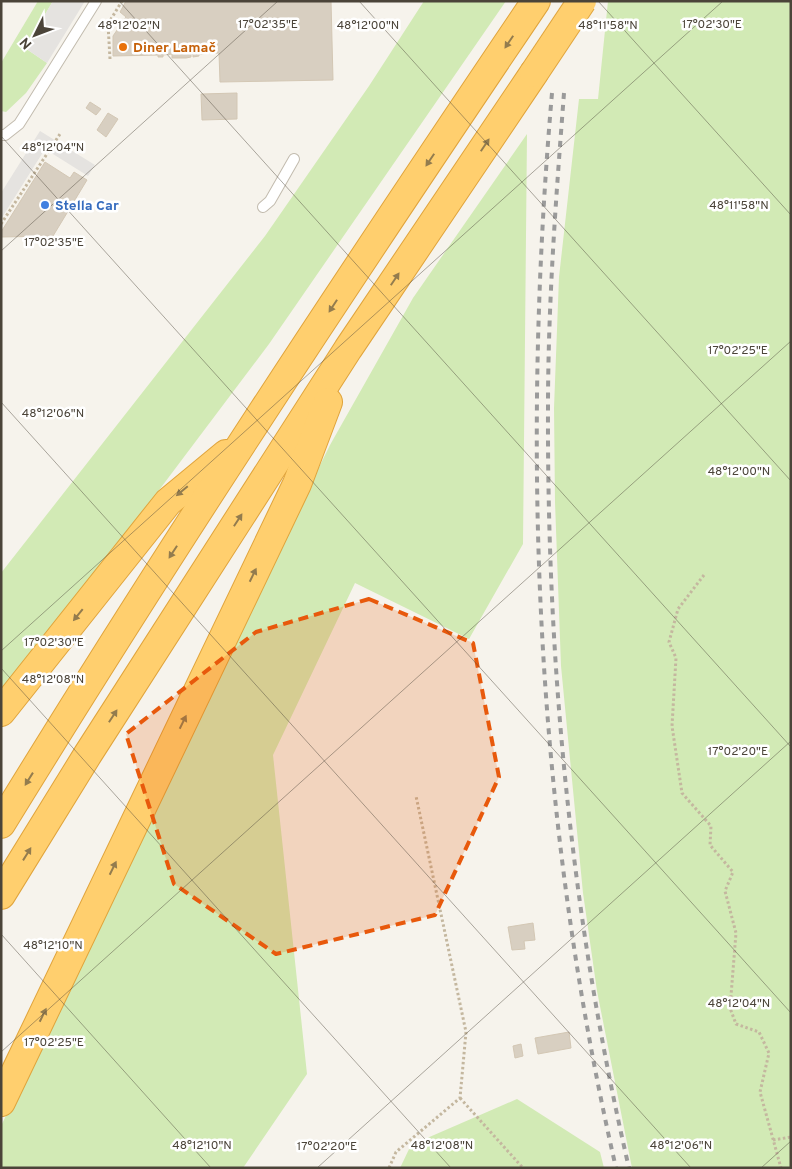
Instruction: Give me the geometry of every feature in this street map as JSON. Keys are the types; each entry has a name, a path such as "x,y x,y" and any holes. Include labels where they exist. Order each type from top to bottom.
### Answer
{"highway":[{"path":"1,824 54,737 246,437 536,1"},
{"path":"1,895 88,754 348,349 582,1"},
{"path":"1,1102 297,484 348,349"},
{"path":"1,712 168,502 246,437"}],"lane":[{"path":"1,135 5,135 19,124 96,1"},
{"path":"263,207 270,201 294,159"}],"path":[{"path":"110,59 108,24 122,1"},
{"path":"1,224 60,134"},
{"path":"704,575 678,609 669,642 676,658 672,726 682,793 711,826 710,845 733,872 725,891 736,933 730,1008 736,1024 759,1032 769,1053 760,1092 781,1168"},
{"path":"389,1168 396,1152 460,1098 466,1032 416,796"},
{"path":"460,1098 523,1168"},
{"path":"773,1140 791,1137"}],"highlighted area":[{"path":"369,599 473,643 499,777 435,915 276,954 174,884 126,734 256,632"}],"green space":[{"path":"38,1 53,1 25,48 47,63 26,93 6,112 1,111 1,63"},
{"path":"424,1 506,1 269,344 53,631 1,696 1,573 265,236 369,86"},
{"path":"608,1 791,1 791,1168 632,1168 597,991 583,893 561,666 555,502 554,408 559,277 579,99 598,99"},
{"path":"527,134 523,544 469,639 355,583 273,755 307,1074 243,1168 1,1168 1,1126 249,609 330,445 413,298"},
{"path":"517,1099 600,1152 604,1168 400,1168 411,1145"}],"shaded area":[{"path":"53,1 85,1 47,63 25,48"},
{"path":"40,131 95,165 88,176 45,149 1,219 1,193"}],"building":[{"path":"126,1 331,1 333,80 220,82 219,53 199,54 199,56 193,57 193,54 191,54 191,57 186,58 172,58 172,54 163,55 163,57 158,57 158,55 113,56 113,36 126,17 120,12"},
{"path":"237,93 237,119 202,120 201,94"},
{"path":"90,102 101,109 96,115 86,108"},
{"path":"108,113 118,119 106,137 97,130"},
{"name":"Stella Car","path":"45,162 70,178 74,172 87,180 53,236 1,237 1,232"},
{"path":"533,923 535,940 524,941 525,949 512,950 508,927"},
{"path":"569,1032 571,1048 538,1054 535,1038"},
{"path":"521,1044 523,1056 515,1058 513,1046"}],"railway":[{"path":"552,93 543,228 538,363 537,498 542,633 552,768 567,902 589,1035 616,1168"},
{"path":"564,93 553,251 548,369 552,599 566,790 578,885 592,980 629,1168"}],"place":[{"name":"Diner Lamač","path":"123,47"},
{"name":"Stella Car","path":"45,205"}]}
